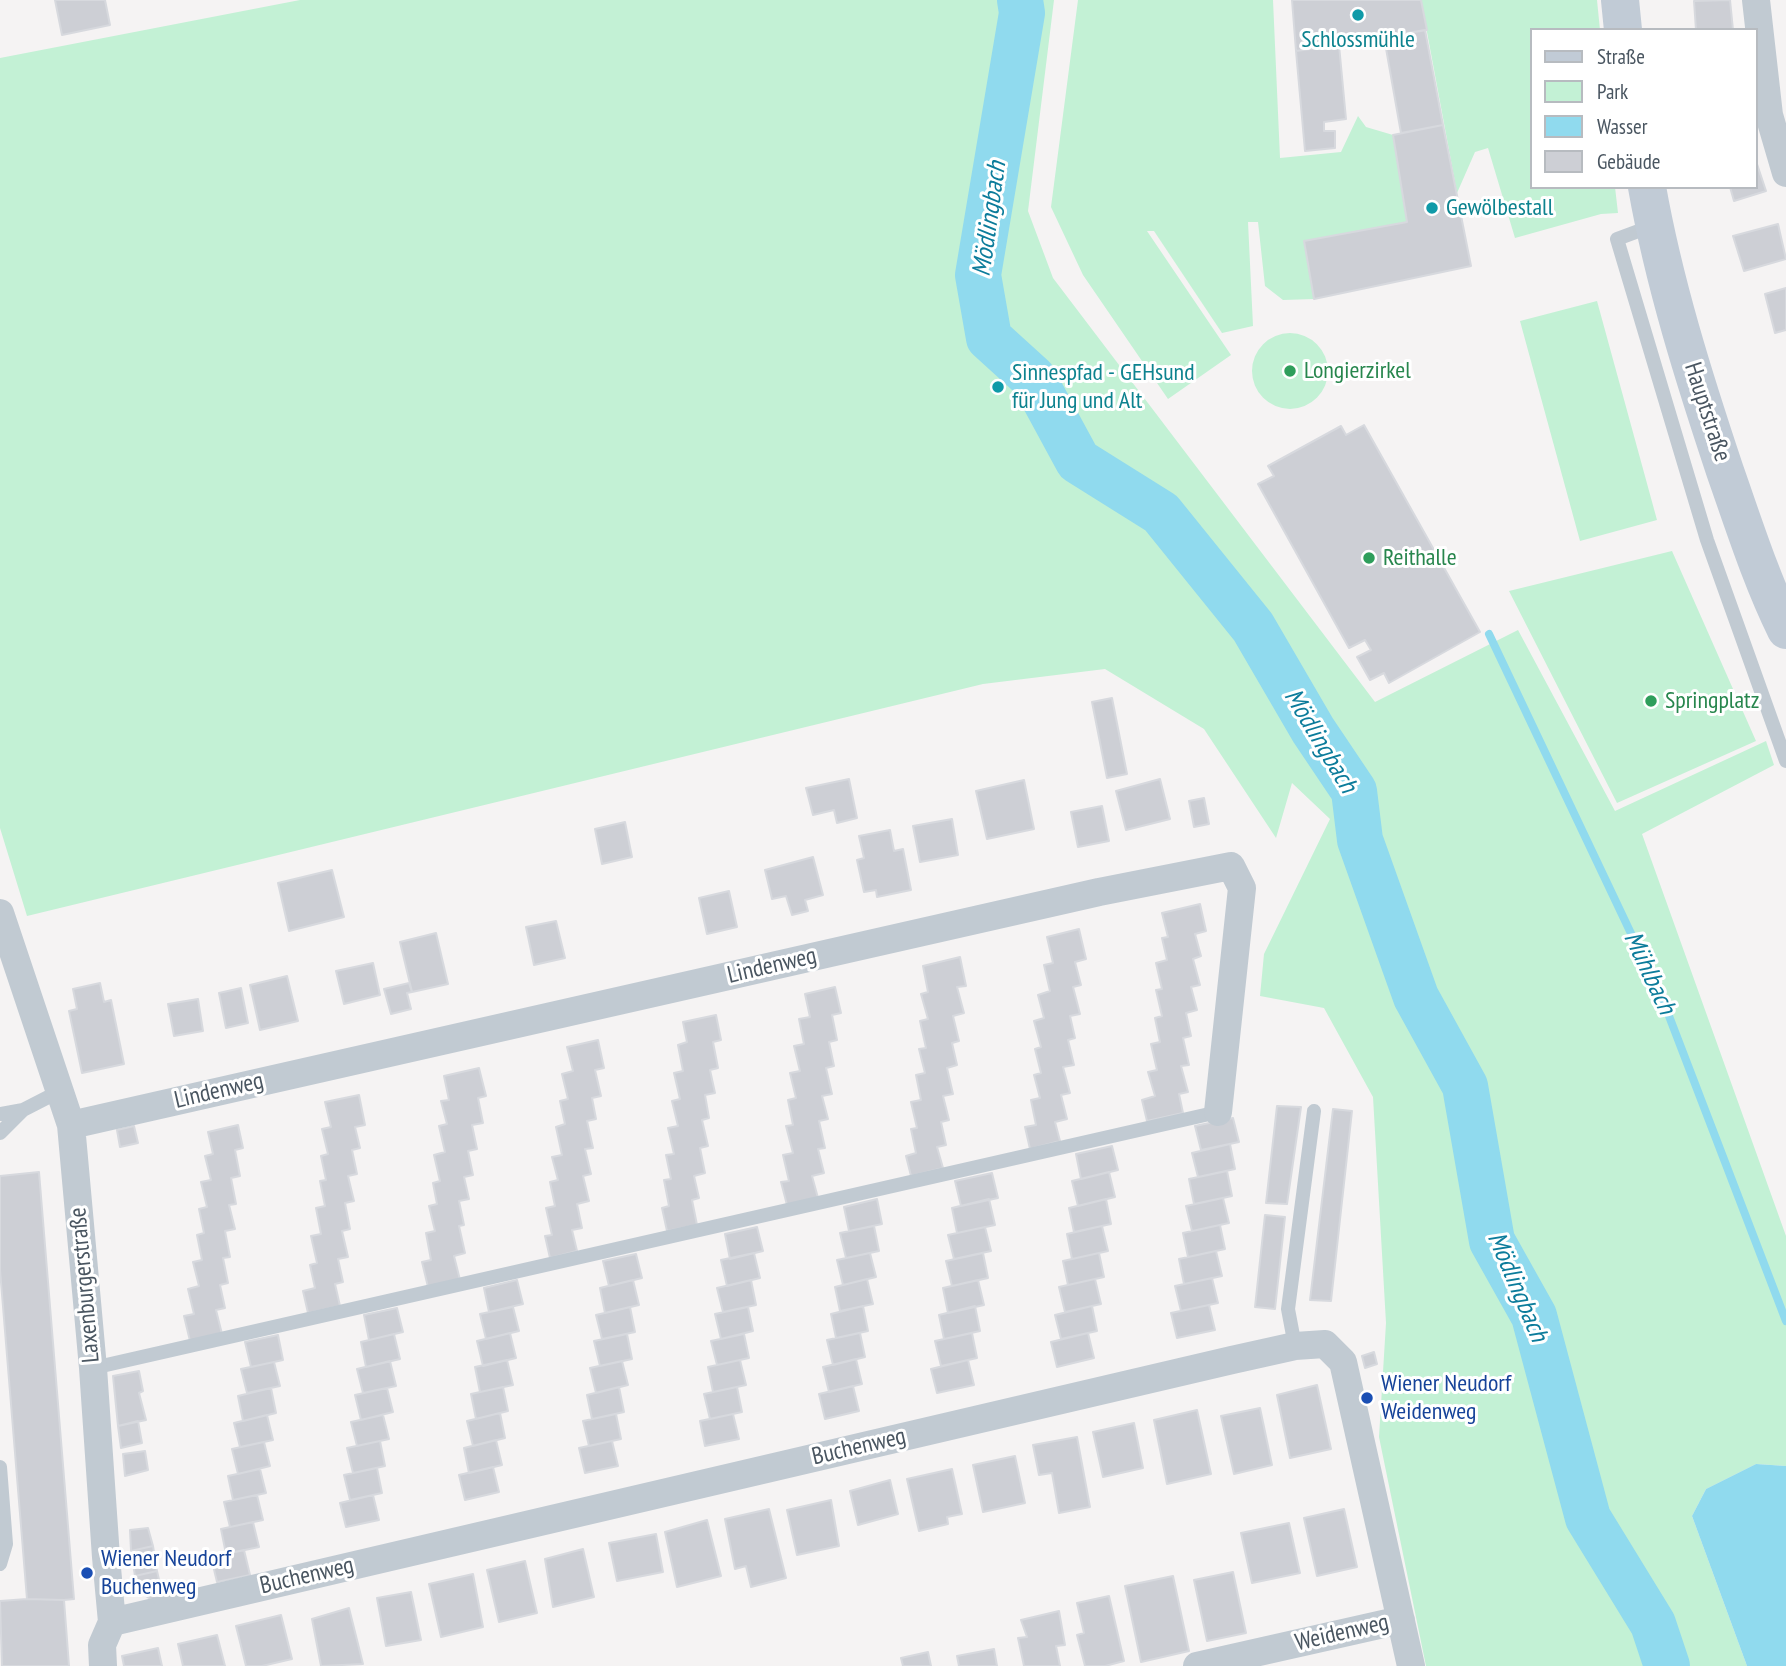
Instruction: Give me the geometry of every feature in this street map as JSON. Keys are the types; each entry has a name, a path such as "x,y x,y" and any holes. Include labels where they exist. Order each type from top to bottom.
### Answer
{"street":[{"path":"1620,0 1623,28"},
{"path":"1756,0 1769,115 1786,173"},
{"name":"Hauptstraße","path":"1647,189 1653,226 1698,390 1775,583 1786,631"},
{"name":"Lindenweg","path":"71,1125 1098,892 1231,866 1242,888 1218,1112"},
{"name":"Laxenburgerstraße","path":"0,913 71,1125 112,1622 102,1645 103,1666"},
{"name":"Buchenweg","path":"112,1622 1295,1346 1325,1344 1343,1362 1401,1620"},
{"name":"Weidenweg","path":"1197,1666 1401,1620 1411,1666"}],"lane":[{"path":"1653,226 1617,239 1707,540 1786,761"},
{"path":"0,1114 23,1110 60,1091"},
{"path":"0,1133 23,1110"},
{"path":"1295,1346 1288,1309 1314,1111"},
{"path":"93,1368 1218,1112"},
{"path":"0,1467 6,1544 0,1564"}],"green space":[{"path":"300,0 1054,0 1028,211 1053,278 1375,702 1518,630 1615,811 1766,741 1774,765 1642,834 1786,1236 1786,1466 1756,1464 1706,1489 1692,1516 1747,1666 1426,1666 1379,1437 1386,1323 1373,1097 1324,1008 1260,996 1264,954 1330,819 1292,783 1276,838 1204,729 1105,669 983,684 27,916 0,828 0,58"},
{"path":"1078,0 1273,0 1280,158 1341,152 1358,116 1366,127 1393,135 1407,222 1304,241 1314,299 1283,300 1265,286 1258,222 1248,222 1253,326 1222,333 1154,231 1147,231 1231,355 1168,399 1083,275 1051,207"},
{"path":"1421,0 1597,0 1600,28 1530,28 1530,189 1615,189 1618,213 1601,214 1515,238 1488,148 1475,152 1457,193"},
{"path":"1597,301 1657,520 1580,541 1520,321"},
{"name":"Longierzirkel","path":"1290,333 1305,336 1317,344 1325,356 1328,371 1325,386 1317,398 1305,406 1290,409 1275,406 1263,398 1255,386 1252,371 1255,356 1263,344 1275,336"},
{"name":"Springplatz","path":"1672,551 1756,741 1617,803 1509,591"}],"water":[{"path":"1756,1464 1786,1466 1786,1666 1747,1666 1692,1516 1706,1489"}],"building":[{"path":"55,0 105,0 110,25 62,35"},
{"name":"Schlossmühle","path":"1292,0 1421,0 1427,30 1296,51"},
{"path":"1730,0 1733,28 1696,28 1694,1"},
{"path":"1425,30 1443,125 1401,133 1384,37"},
{"path":"1339,45 1346,119 1324,122 1324,131 1335,131 1335,148 1305,151 1296,51"},
{"name":"Gewölbestall","path":"1443,125 1471,266 1314,299 1304,241 1407,222 1393,135"},
{"path":"1758,167 1766,191 1734,201 1731,189 1758,189"},
{"path":"1778,224 1786,259 1744,271 1733,236"},
{"path":"1786,288 1786,330 1775,333 1765,294"},
{"name":"Reithalle","path":"1364,425 1480,632 1389,683 1384,673 1370,680 1357,657 1371,650 1365,640 1349,648 1258,484 1274,476 1268,466 1341,426 1346,435"},
{"path":"1112,698 1127,774 1107,778 1092,702"},
{"path":"849,779 857,818 837,823 834,810 813,815 806,788"},
{"path":"1160,779 1170,819 1126,830 1116,791"},
{"path":"1024,780 1034,829 987,839 976,791"},
{"path":"1204,798 1209,824 1194,827 1189,801"},
{"path":"1102,806 1109,841 1078,847 1071,812"},
{"path":"952,819 958,855 920,862 913,826"},
{"path":"625,822 632,857 602,864 595,829"},
{"path":"890,830 894,851 903,849 911,890 877,897 876,890 864,892 857,860 864,858 859,836"},
{"path":"813,857 823,895 805,900 808,911 792,915 786,896 772,899 765,870"},
{"path":"332,870 344,917 289,931 278,883"},
{"path":"729,891 737,927 707,934 699,898"},
{"path":"1200,904 1206,931 1195,934 1201,956 1193,959 1200,985 1191,987 1197,1010 1186,1013 1191,1036 1183,1038 1189,1065 1181,1066 1188,1092 1179,1094 1183,1113 1147,1121 1142,1100 1155,1096 1148,1072 1157,1070 1151,1044 1160,1042 1155,1018 1162,1016 1156,990 1162,989 1156,963 1167,960 1162,938 1168,937 1162,913"},
{"path":"556,921 565,958 534,965 526,927"},
{"path":"1079,929 1086,959 1075,962 1081,985 1073,987 1080,1014 1070,1016 1075,1038 1068,1040 1074,1065 1063,1067 1070,1093 1061,1095 1067,1119 1055,1122 1060,1141 1030,1149 1025,1127 1036,1125 1031,1100 1040,1098 1034,1075 1041,1073 1035,1049 1041,1047 1034,1021 1044,1018 1038,995 1050,991 1044,965 1053,963 1047,937"},
{"path":"436,933 448,984 412,992 400,942"},
{"path":"960,957 966,986 957,987 964,1013 953,1016 959,1041 952,1043 957,1065 947,1068 953,1094 943,1096 949,1120 941,1122 946,1145 937,1147 943,1168 911,1176 906,1156 916,1153 911,1129 917,1128 911,1102 921,1100 916,1075 925,1073 919,1049 926,1048 920,1021 928,1019 921,994 928,992 923,966"},
{"path":"373,963 380,995 344,1004 336,971"},
{"path":"287,976 298,1021 260,1030 250,985"},
{"path":"100,983 104,1002 111,1000 124,1064 82,1073 69,1011 77,1009 73,989"},
{"path":"409,983 412,992 407,993 411,1009 391,1014 384,989"},
{"path":"835,987 841,1013 832,1015 837,1040 829,1042 834,1066 826,1068 832,1094 822,1096 828,1119 819,1121 825,1148 818,1149 824,1173 812,1176 818,1198 787,1205 781,1182 789,1181 783,1155 793,1153 786,1126 793,1125 788,1100 796,1098 790,1073 800,1071 794,1046 804,1044 799,1019 810,1017 805,994"},
{"path":"241,988 248,1023 226,1028 219,993"},
{"path":"198,999 203,1031 174,1036 168,1004"},
{"path":"716,1015 721,1040 713,1042 718,1068 710,1070 715,1093 705,1095 709,1118 702,1120 708,1146 700,1148 705,1173 694,1176 699,1198 692,1200 697,1225 667,1231 662,1208 669,1206 664,1180 671,1179 666,1155 674,1154 668,1128 678,1126 672,1101 680,1099 674,1073 683,1071 678,1045 687,1042 683,1022"},
{"path":"598,1040 604,1068 595,1070 601,1096 592,1098 596,1119 587,1121 593,1148 585,1149 591,1174 583,1176 589,1201 577,1204 582,1228 572,1230 577,1251 550,1258 545,1236 552,1235 546,1208 555,1206 550,1182 558,1180 552,1157 562,1155 556,1127 565,1124 560,1101 568,1099 562,1074 573,1071 567,1047"},
{"path":"479,1068 486,1096 478,1098 483,1123 472,1125 477,1149 468,1151 473,1175 464,1177 469,1199 459,1201 464,1225 459,1226 465,1253 454,1256 460,1280 428,1287 422,1262 431,1260 426,1233 435,1231 429,1206 437,1204 433,1183 440,1181 434,1155 445,1152 439,1126 447,1124 441,1101 449,1100 444,1076"},
{"path":"359,1095 365,1125 355,1127 360,1148 352,1150 357,1174 348,1176 354,1201 345,1203 350,1229 342,1231 348,1257 338,1259 343,1282 335,1284 340,1306 308,1313 303,1291 315,1288 310,1265 317,1263 311,1236 321,1234 316,1208 325,1206 320,1181 326,1180 321,1156 328,1154 322,1129 331,1127 325,1102"},
{"path":"1277,1106 1301,1107 1287,1204 1266,1203"},
{"path":"1333,1109 1352,1111 1331,1301 1310,1300"},
{"path":"1233,1118 1239,1142 1201,1150 1195,1126"},
{"path":"238,1125 243,1148 235,1150 240,1176 231,1178 236,1204 229,1205 235,1229 225,1231 230,1257 223,1258 228,1283 220,1285 225,1308 216,1310 222,1334 190,1341 184,1316 194,1314 188,1289 199,1286 193,1262 202,1260 197,1235 204,1233 199,1209 207,1207 201,1182 211,1180 205,1156 213,1154 208,1132"},
{"path":"134,1126 138,1143 120,1147 117,1130"},
{"path":"1230,1144 1235,1169 1198,1177 1192,1153"},
{"path":"1112,1146 1118,1170 1081,1179 1076,1154"},
{"path":"1227,1171 1232,1196 1194,1204 1189,1179"},
{"path":"39,1172 74,1599 64,1600 27,1599 0,1270 0,1176"},
{"path":"1109,1172 1115,1197 1078,1206 1072,1181"},
{"path":"992,1173 998,1198 961,1206 955,1181"},
{"path":"1223,1198 1229,1223 1192,1231 1186,1206"},
{"path":"877,1199 882,1224 849,1231 844,1207"},
{"path":"989,1199 995,1225 957,1233 952,1208"},
{"path":"1106,1199 1111,1224 1074,1232 1069,1208"},
{"path":"1265,1215 1285,1217 1275,1309 1255,1307"},
{"path":"1220,1225 1225,1249 1188,1257 1183,1233"},
{"path":"874,1226 879,1251 846,1258 840,1233"},
{"path":"1102,1226 1108,1251 1072,1259 1067,1234"},
{"path":"757,1227 763,1251 730,1259 725,1234"},
{"path":"985,1227 991,1251 954,1259 948,1235"},
{"path":"1216,1251 1222,1276 1184,1284 1179,1259"},
{"path":"754,1253 760,1278 727,1286 721,1260"},
{"path":"870,1253 876,1277 843,1285 837,1260"},
{"path":"983,1253 988,1278 952,1286 946,1261"},
{"path":"1099,1253 1104,1277 1068,1285 1063,1261"},
{"path":"636,1254 642,1278 609,1286 603,1261"},
{"path":"1212,1278 1218,1303 1181,1311 1175,1286"},
{"path":"867,1279 873,1304 840,1311 835,1287"},
{"path":"1095,1279 1101,1304 1065,1312 1059,1287"},
{"path":"517,1280 523,1304 489,1312 484,1288"},
{"path":"633,1280 639,1305 605,1313 600,1288"},
{"path":"751,1280 756,1305 723,1312 717,1288"},
{"path":"978,1280 984,1305 948,1313 943,1288"},
{"path":"1209,1305 1215,1330 1177,1338 1171,1313"},
{"path":"863,1306 868,1331 836,1338 831,1314"},
{"path":"975,1306 980,1331 944,1339 939,1315"},
{"path":"1092,1306 1097,1331 1061,1339 1055,1315"},
{"path":"513,1307 519,1331 486,1339 480,1314"},
{"path":"630,1307 635,1332 602,1339 596,1315"},
{"path":"748,1307 753,1331 721,1339 715,1314"},
{"path":"397,1308 403,1332 369,1340 364,1315"},
{"path":"510,1333 516,1358 483,1366 477,1341"},
{"path":"860,1333 865,1357 833,1365 827,1340"},
{"path":"972,1333 977,1358 941,1366 935,1341"},
{"path":"1088,1333 1094,1358 1057,1367 1051,1342"},
{"path":"394,1334 400,1359 366,1367 361,1342"},
{"path":"627,1334 632,1359 600,1366 594,1341"},
{"path":"744,1334 749,1358 717,1365 711,1341"},
{"path":"278,1335 283,1360 251,1367 245,1342"},
{"path":"1374,1352 1377,1364 1365,1368 1362,1356"},
{"path":"856,1359 862,1384 829,1392 823,1367"},
{"path":"507,1360 513,1385 480,1392 475,1367"},
{"path":"740,1360 746,1385 713,1392 708,1367"},
{"path":"968,1360 974,1385 937,1393 931,1369"},
{"path":"390,1361 396,1386 363,1393 357,1369"},
{"path":"622,1361 628,1385 596,1393 590,1368"},
{"path":"274,1362 280,1386 247,1393 241,1369"},
{"path":"139,1371 143,1391 139,1393 146,1420 118,1426 113,1376"},
{"path":"1317,1385 1331,1449 1290,1458 1277,1395"},
{"path":"853,1386 859,1411 825,1419 819,1394"},
{"path":"503,1387 508,1411 476,1419 471,1394"},
{"path":"619,1387 624,1412 592,1419 587,1395"},
{"path":"737,1387 742,1412 710,1419 704,1394"},
{"path":"271,1388 276,1413 243,1421 238,1396"},
{"path":"387,1388 393,1412 361,1420 355,1395"},
{"path":"1260,1408 1272,1465 1234,1474 1221,1416"},
{"path":"1197,1410 1211,1474 1167,1484 1154,1420"},
{"path":"500,1413 505,1438 473,1446 467,1421"},
{"path":"616,1414 621,1439 589,1446 583,1421"},
{"path":"733,1414 739,1439 705,1446 700,1421"},
{"path":"267,1415 273,1440 240,1447 234,1423"},
{"path":"383,1415 389,1439 357,1446 351,1422"},
{"path":"138,1421 142,1443 121,1448 118,1426"},
{"path":"1134,1423 1143,1468 1103,1477 1093,1432"},
{"path":"1077,1437 1090,1507 1059,1513 1052,1473 1039,1475 1033,1445"},
{"path":"496,1440 502,1465 469,1473 464,1448"},
{"path":"380,1441 385,1466 353,1473 347,1448"},
{"path":"612,1441 618,1466 585,1473 579,1448"},
{"path":"264,1442 270,1466 238,1474 232,1449"},
{"path":"145,1451 148,1470 125,1476 123,1454"},
{"path":"1015,1456 1025,1503 983,1512 973,1465"},
{"path":"493,1467 499,1492 465,1500 459,1475"},
{"path":"377,1468 382,1493 350,1500 344,1475"},
{"path":"260,1469 266,1493 233,1500 228,1476"},
{"path":"952,1469 962,1514 947,1517 948,1524 919,1531 907,1479"},
{"path":"890,1480 898,1514 858,1525 850,1491"},
{"path":"257,1495 263,1520 230,1527 224,1502"},
{"path":"373,1495 379,1520 346,1527 340,1503"},
{"path":"831,1500 839,1546 797,1555 787,1510"},
{"path":"769,1509 786,1578 751,1587 746,1566 735,1569 725,1519"},
{"path":"1344,1509 1357,1567 1317,1576 1304,1518"},
{"path":"707,1520 721,1576 677,1587 665,1532"},
{"path":"253,1522 259,1547 226,1554 221,1529"},
{"path":"1289,1523 1300,1573 1252,1583 1241,1533"},
{"path":"148,1528 153,1546 131,1551 130,1530"},
{"path":"656,1534 663,1572 617,1581 609,1543"},
{"path":"153,1546 157,1571 135,1576 131,1551"},
{"path":"583,1549 594,1597 553,1607 545,1559"},
{"path":"244,1550 250,1575 217,1582 211,1557"},
{"path":"525,1561 537,1613 499,1622 487,1570"},
{"path":"157,1571 163,1597 152,1600 141,1593 135,1576"},
{"path":"1233,1572 1246,1633 1207,1641 1194,1580"},
{"path":"473,1574 483,1627 441,1637 429,1584"},
{"path":"1173,1576 1189,1651 1141,1662 1125,1586"},
{"path":"411,1592 421,1640 386,1646 377,1598"},
{"path":"1109,1596 1124,1661 1105,1666 1085,1666 1077,1635 1084,1633 1077,1603"},
{"path":"64,1600 69,1666 2,1666 0,1601"},
{"path":"349,1608 363,1664 321,1666 312,1619"},
{"path":"1059,1611 1065,1645 1056,1646 1060,1666 1024,1666 1018,1638 1027,1637 1021,1620"},
{"path":"281,1615 292,1659 262,1666 246,1666 236,1626"},
{"path":"217,1635 225,1666 183,1666 178,1644"},
{"path":"158,1648 162,1666 124,1666 122,1656"},
{"path":"994,1649 997,1666 959,1666 957,1656"},
{"path":"928,1652 931,1666 903,1666 901,1658"}],"waterway":[{"name":"Mödlingbach","path":"1020,0 1022,13 978,275 989,338 1033,378 1078,461 1161,513 1253,627 1313,730 1354,791 1360,840 1416,997 1465,1086 1492,1241 1534,1316 1588,1518 1653,1624 1667,1666"},
{"name":"Mühlbach","path":"1489,634 1664,1003 1786,1321"}],"place":[{"name":"Schlossmühle","path":"1358,15"},
{"name":"Gewölbestall","path":"1432,208"},
{"name":"Longierzirkel","path":"1290,371"},
{"name":"Sinnespfad - GEHsund für Jung und Alt","path":"998,387"},
{"name":"Reithalle","path":"1369,558"},
{"name":"Springplatz","path":"1651,701"},
{"name":"Wiener Neudorf Weidenweg","path":"1367,1398"},
{"name":"Wiener Neudorf Buchenweg","path":"87,1573"}]}
